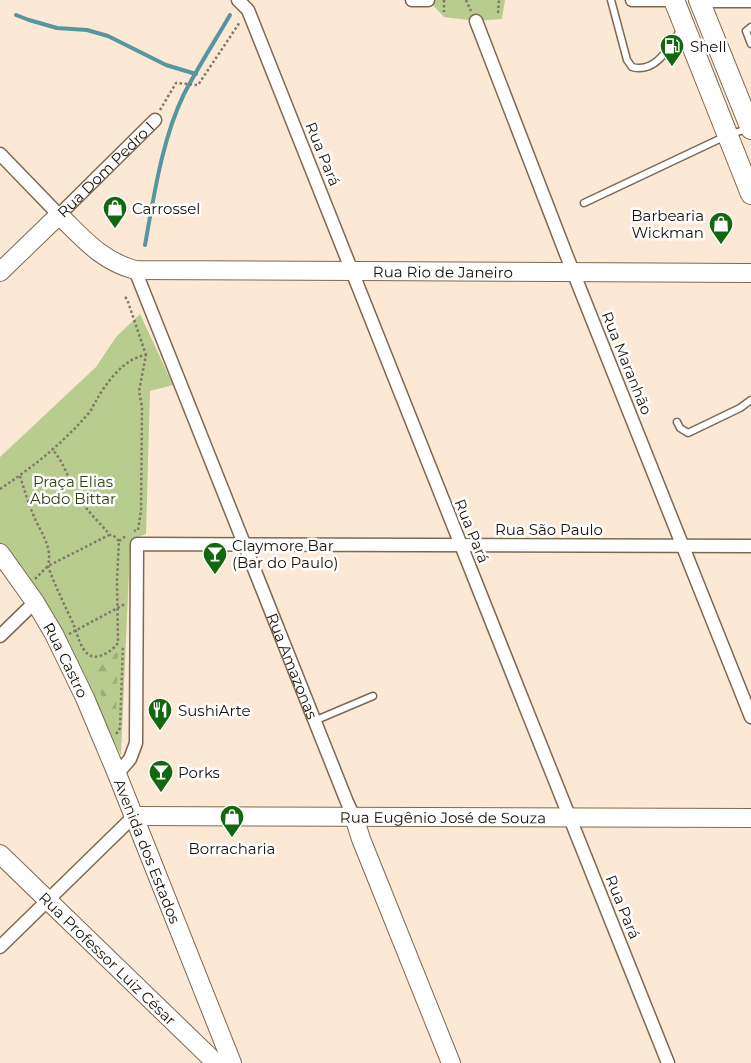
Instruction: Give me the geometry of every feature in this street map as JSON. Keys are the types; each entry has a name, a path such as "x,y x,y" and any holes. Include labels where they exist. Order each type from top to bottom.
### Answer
{"main road":[{"path":"674,0 751,194"},
{"path":"700,0 751,128"}],"street":[{"path":"238,0 252,5"},
{"path":"412,0 428,0"},
{"path":"632,0 674,0"},
{"path":"700,0 751,1"},
{"name":"Rua Pará","path":"252,5 352,271 459,545 571,817 668,1063"},
{"name":"Rua Maranhão","path":"476,21 682,546 751,716"},
{"name":"Rua Dom Pedro I","path":"0,272 154,120"},
{"path":"0,154 94,250 118,265 135,270"},
{"name":"Rua Rio de Janeiro","path":"135,270 751,274"},
{"name":"Rua Amazonas","path":"135,270 451,1063"},
{"name":"Rua São Paulo","path":"137,544 751,546"},
{"name":"Avenida dos Estados","path":"137,544 136,743 130,759 117,774 232,1063"},
{"name":"Rua Castro","path":"0,553 35,602 69,664 117,774"},
{"path":"0,636 35,602"},
{"path":"0,947 134,816"},
{"name":"Rua Eugênio José de Souza","path":"134,816 751,818"},
{"name":"Rua Professor Luiz César","path":"0,854 216,1063"}],"lane":[{"path":"611,0 627,60 632,67 639,69 653,65 670,48 684,26"},
{"path":"751,27 746,31 751,44"},
{"path":"584,203 728,135 751,128"},
{"path":"677,422 680,428 688,433 740,408 751,400"},
{"path":"314,720 373,696"}],"path":[{"path":"444,0 444,12"},
{"path":"498,13 499,0"},
{"name":"Rua Dom Pedro I","path":"154,120 176,83 198,85 252,5"},
{"path":"119,541 129,533 138,530 141,511 142,407 139,391 146,356 125,297"},
{"path":"0,489 20,476 52,449 90,412 107,384 125,365 140,356 146,356"},
{"path":"20,476 33,515 46,541 50,557 48,566 87,654 96,657 106,653 118,643 119,541 113,535 110,535 80,500 60,458 52,449"},
{"path":"35,602 32,582 48,566 110,535"},
{"path":"67,635 124,604 124,613"},
{"path":"113,724 117,733 120,728 123,642"}],"green space":[{"path":"428,0 505,0 502,19 476,21 444,17"},
{"name":"Praça Elias Abdo Bittar","path":"140,314 173,385 150,391 146,534 132,539 130,548 121,755 31,586 0,545 0,457 96,367 116,337"},
{"path":"118,652 116,712 109,712 88,667"}],"waterway":[{"path":"16,15 57,28 87,30 108,36 166,65 196,74"},
{"path":"145,245 164,149 176,111 189,84 230,15"}],"place":[{"name":"Shell","path":"672,67"},
{"name":"Carrossel","path":"115,229"},
{"name":"Barbearia Wickman","path":"721,245"},
{"name":"Claymore Bar (Bar do Paulo)","path":"215,575"},
{"name":"SushiArte","path":"160,731"},
{"name":"Porks","path":"161,793"},
{"name":"Borracharia","path":"232,838"}]}
